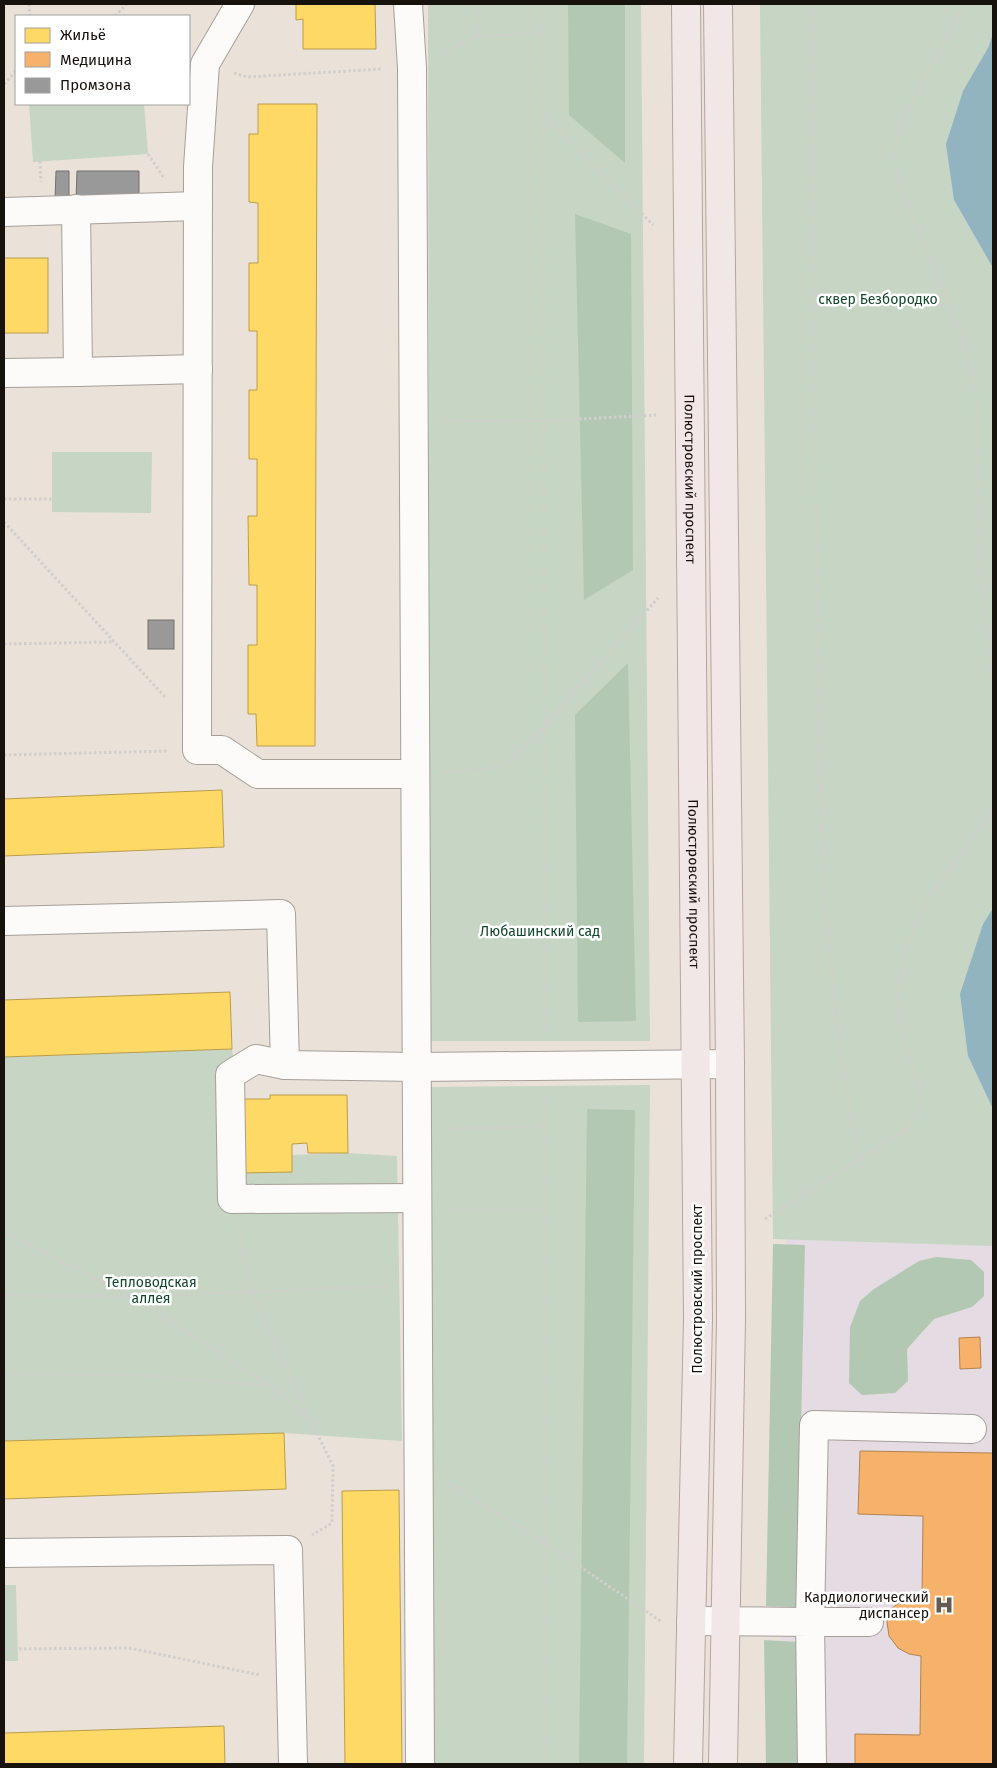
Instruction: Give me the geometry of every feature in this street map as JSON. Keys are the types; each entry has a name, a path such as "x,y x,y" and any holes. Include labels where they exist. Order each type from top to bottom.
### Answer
{"main road":[{"name":"Полюстровский проспект","path":"686,4 698,1320 688,1764"},
{"path":"718,4 730,1064 731,1319 723,1764"}],"lane":[{"path":"240,4 205,64 198,206 197,741 222,750 258,774 415,774"},
{"path":"408,4 412,68 420,1764"},
{"path":"4,212 198,206"},
{"path":"76,209 78,372"},
{"path":"4,373 198,369"},
{"path":"4,921 281,914 285,1065"},
{"path":"417,1198 232,1199 230,1075 256,1059 285,1065 417,1067 730,1064"},
{"path":"812,1764 810,1622 814,1425 972,1429"},
{"path":"4,1553 288,1550 293,1764"},
{"path":"691,1621 869,1622"}],"path":[{"path":"116,15 128,4"},
{"path":"477,36 478,4"},
{"path":"542,4 545,1764"},
{"path":"812,4 814,374 823,886 840,1047 859,1160"},
{"path":"963,4 901,123 894,154 902,190 962,336 976,390 981,575 993,692"},
{"path":"205,64 247,77 412,68 477,36 543,33"},
{"path":"4,84 15,72"},
{"path":"543,113 653,225"},
{"path":"414,421 544,421 656,415"},
{"path":"4,499 52,499"},
{"path":"4,522 114,642 197,741"},
{"path":"415,774 484,769 509,762 544,726 658,598"},
{"path":"4,644 114,642"},
{"path":"4,755 197,741"},
{"path":"765,1219 903,1132 919,1116 920,1090 903,1040 898,991 906,947 928,898 990,815 993,805"},
{"path":"448,1138 448,1129 545,1126"},
{"path":"417,1198 450,1210 545,1210"},
{"path":"232,1199 252,1292 333,1466 332,1523 288,1550"},
{"path":"449,1201 450,1210"},
{"path":"4,1234 8,1234 132,1296 271,1386 310,1419"},
{"path":"4,1295 132,1296 418,1285"},
{"path":"4,1374 135,1375 271,1386"},
{"path":"419,1464 545,1544 662,1622"},
{"path":"4,1649 129,1648 292,1682"}],"shaded area":[{"path":"786,1239 993,1246 993,1764 779,1764"}],"green space":[{"name":"Любашинский сад","path":"428,4 641,4 650,1041 430,1041"},
{"path":"568,4 625,4 625,163 569,115"},
{"name":"сквер Безбородко","path":"760,4 993,4 993,33 954,200 993,268 993,908 983,924 968,1056 993,1109 993,1246 773,1239"},
{"path":"29,105 144,105 148,154 33,162"},
{"path":"575,214 631,234 633,570 584,600"},
{"path":"52,452 152,452 151,513 52,512"},
{"path":"628,663 636,1021 578,1022 575,715"},
{"name":"Тепловодская аллея","path":"232,1049 239,1099 240,1173 292,1172 292,1155 348,1153 397,1156 402,1441 284,1433 4,1441 4,1057"},
{"path":"650,1085 644,1764 433,1764 431,1087"},
{"path":"587,1109 635,1110 627,1764 579,1764"},
{"path":"773,1244 805,1245 797,1607 766,1606"},
{"path":"936,1257 971,1260 984,1272 984,1296 972,1307 934,1319 907,1349 908,1381 895,1393 862,1395 849,1383 850,1327 860,1301 874,1289 919,1261"},
{"path":"4,1585 16,1585 18,1661 4,1661"},
{"path":"764,1640 797,1642 798,1764 766,1764"}],"water":[{"path":"993,33 993,268 954,200 946,144 963,91 988,48"},
{"path":"993,908 993,1109 968,1056 960,994 983,924"}],"building: Жильё":[{"path":"296,4 375,4 376,49 303,49 303,19 296,20"},
{"path":"258,104 317,104 315,746 257,746 256,714 248,714 248,645 257,645 257,585 249,585 248,516 257,516 257,459 249,459 249,390 257,390 257,331 249,331 249,263 258,263 258,203 249,202 249,134 258,134"},
{"path":"4,258 48,258 48,333 4,333"},
{"path":"222,790 224,847 4,856 4,799"},
{"path":"230,992 232,1049 4,1057 4,1000"},
{"path":"270,1095 347,1095 348,1153 308,1153 307,1143 292,1144 292,1172 240,1173 239,1099 270,1099"},
{"path":"284,1433 286,1489 4,1499 4,1441"},
{"path":"399,1490 402,1764 345,1764 342,1491"},
{"path":"224,1726 225,1764 4,1764 4,1733"}],"building: Медицина":[{"path":"980,1337 981,1368 960,1369 959,1338"},
{"name":"Кардиологический диспансер","path":"860,1451 993,1453 993,1764 855,1764 855,1734 920,1735 921,1656 909,1654 898,1648 889,1636 887,1622 891,1609 900,1602 922,1597 923,1516 858,1514"}],"building: Промзона":[{"path":"56,171 69,171 69,199 55,199"},
{"path":"77,171 139,171 139,199 76,199"},
{"path":"148,620 174,620 174,649 148,649"}],"place":[{"name":"Кардиологический диспансер","path":"944,1605"}]}
